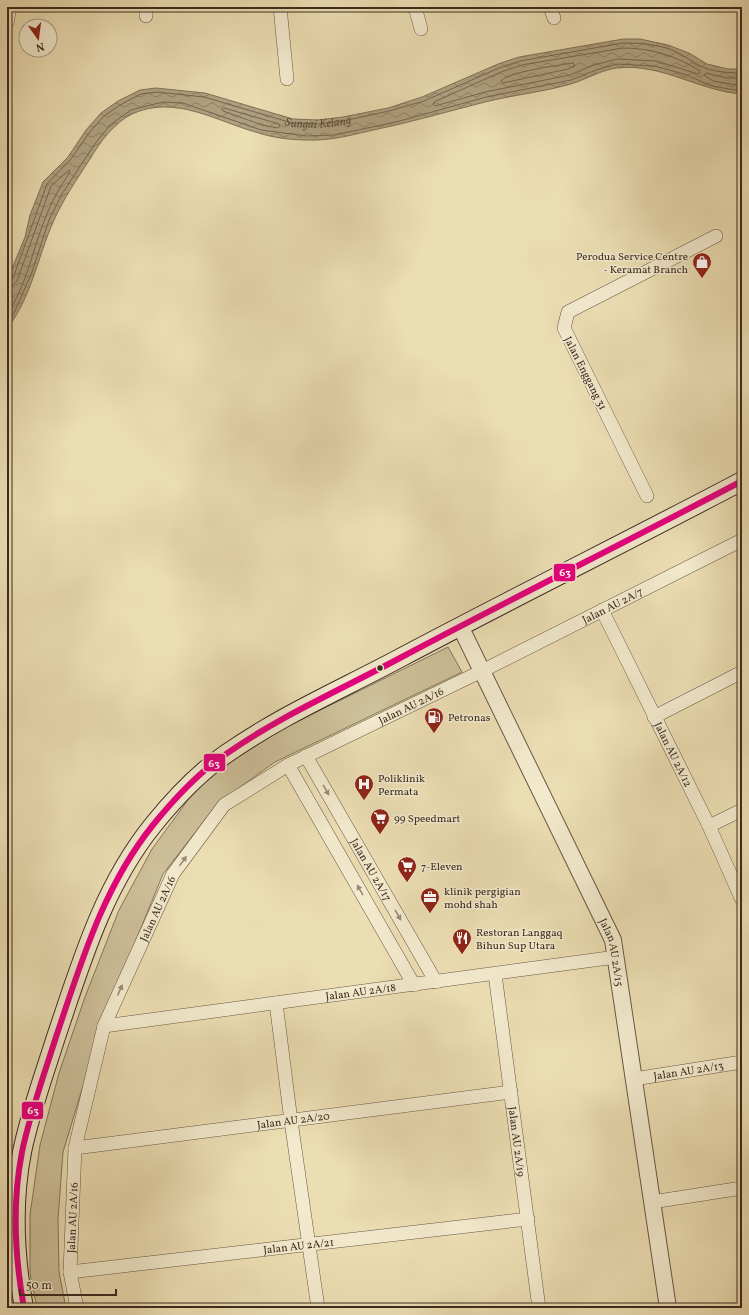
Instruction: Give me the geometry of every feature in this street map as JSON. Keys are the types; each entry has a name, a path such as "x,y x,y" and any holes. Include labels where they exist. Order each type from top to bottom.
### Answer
{"main road":[{"path":"24,1308 19,1279 16,1235 17,1194 21,1156 31,1114 80,964 99,913 123,867 152,825 192,782 224,755 263,730 460,626 742,482"}],"street":[{"path":"7,22 10,7"},
{"path":"280,7 287,79"},
{"path":"415,7 421,29"},
{"name":"Jalan Enggang 31","path":"647,496 564,328 568,312 716,236"},
{"name":"Jalan AU 2A/7","path":"482,671 742,540"},
{"name":"Jalan AU 2A/12","path":"602,610 709,826 742,900"},
{"name":"Jalan AU 2A/15","path":"460,626 601,912 613,940 668,1308"},
{"name":"Jalan AU 2A/16","path":"77,1308 70,1272 75,1148 104,1026 173,874 224,805 288,765 482,671"},
{"path":"654,717 742,672"},
{"name":"Jalan AU 2A/17","path":"306,756 436,982"},
{"name":"Jalan AU 2A/17","path":"288,765 414,985"},
{"path":"709,826 742,810"},
{"name":"Jalan AU 2A/18","path":"104,1026 616,957"},
{"name":"Jalan AU 2A/19","path":"495,974 540,1308"},
{"path":"276,1003 291,1121 318,1308"},
{"name":"Jalan AU 2A/13","path":"634,1079 742,1062"},
{"name":"Jalan AU 2A/20","path":"75,1148 511,1092"},
{"path":"652,1202 742,1188"},
{"name":"Jalan AU 2A/21","path":"70,1272 528,1219"}],"shaded area":[{"path":"448,647 462,672 275,762 218,803 163,874 102,1023 63,1152 58,1219 59,1272 66,1308 37,1308 30,1273 30,1215 40,1145 59,1073 85,997 119,910 152,849 196,789 232,758 272,734"}],"water":[{"name":"Sungai Kelang","path":"623,39 640,39 668,45 689,53 707,64 728,69 742,69 742,94 711,88 665,73 634,68 617,68 560,87 496,100 353,135 315,140 289,139 271,136 180,108 164,107 148,109 132,114 119,122 103,140 66,196 48,234 23,303 7,329 7,281 25,237 30,215 43,182 68,157 86,130 101,113 118,101 140,90 156,88 205,93 293,119 318,120 343,117 388,108 422,97 498,64 519,57"}],"transit line":[{"name":"63","path":"24,1308 18,1270 16,1211 22,1152 33,1108 84,954 95,926 120,874 153,825 169,806 196,778 216,761 268,727 485,613 742,481"}],"place":[{"name":"Perodua Service Centre - Keramat Branch","path":"702,279"},
{"name":"Petronas","path":"434,734"},
{"name":"Poliklinik Permata","path":"364,801"},
{"name":"99 Speedmart","path":"380,835"},
{"name":"7-Eleven","path":"407,883"},
{"name":"klinik pergigian mohd shah","path":"430,914"},
{"name":"Restoran Langgaq Bihun Sup Utara","path":"462,955"}]}
